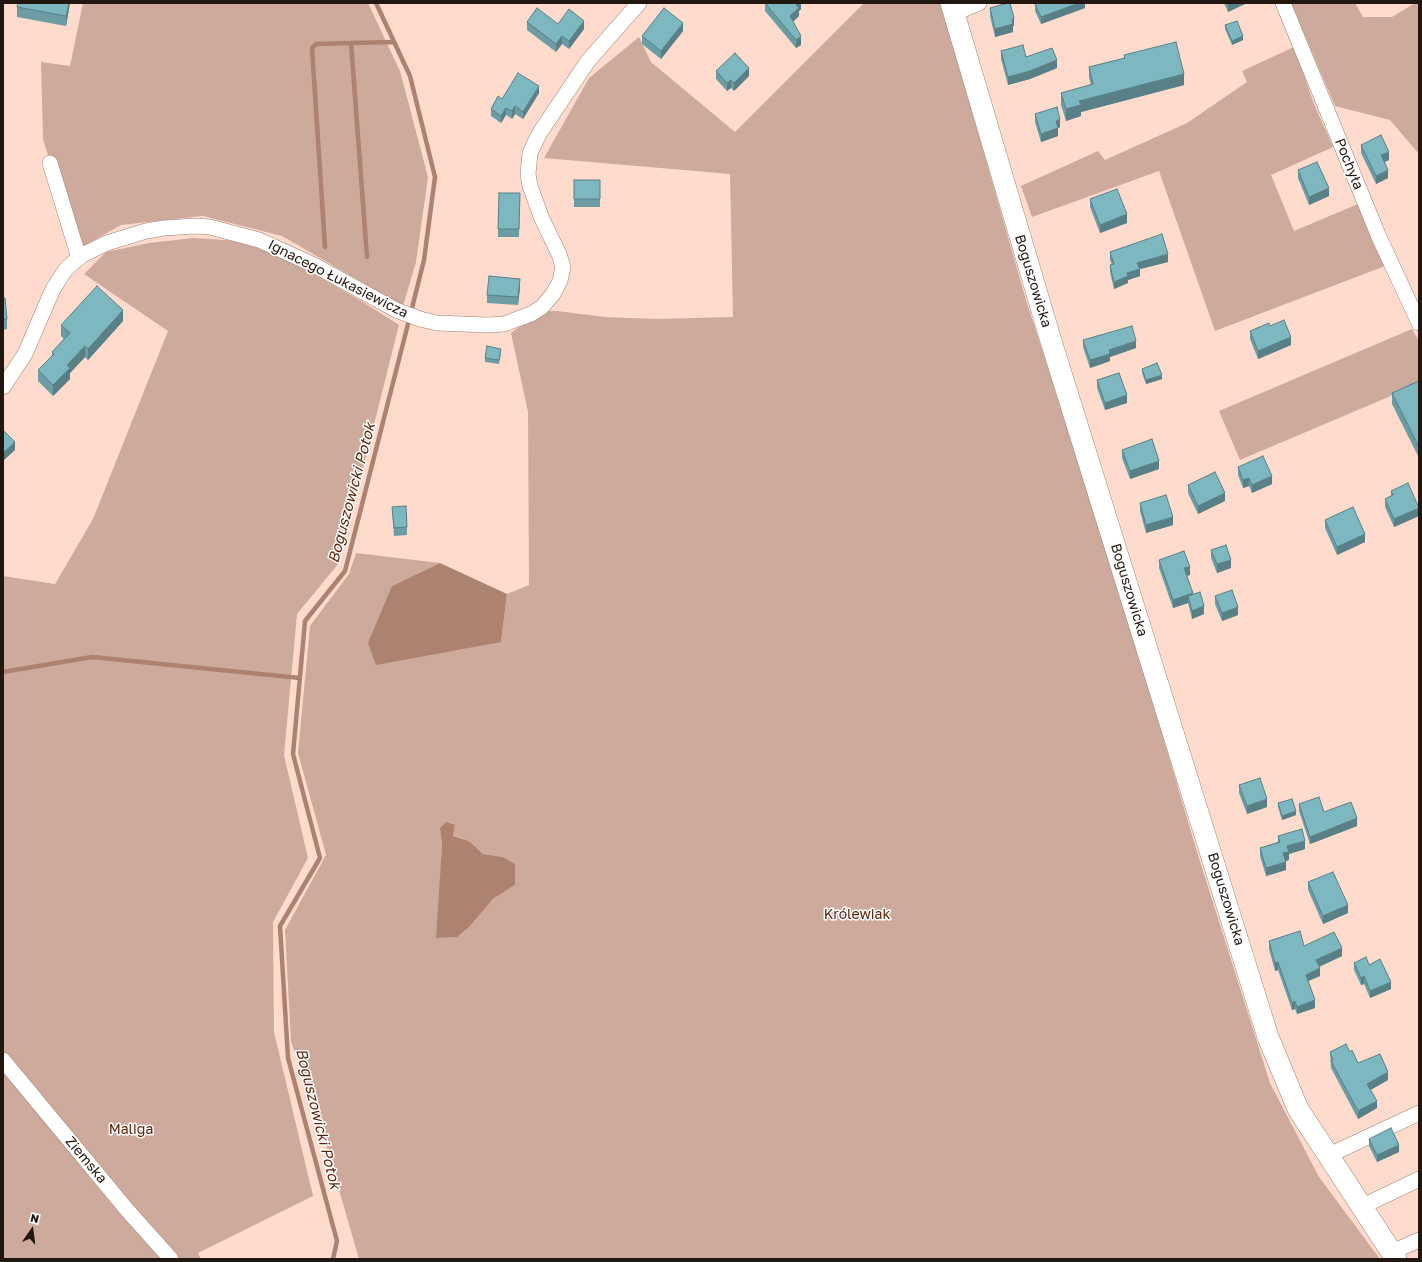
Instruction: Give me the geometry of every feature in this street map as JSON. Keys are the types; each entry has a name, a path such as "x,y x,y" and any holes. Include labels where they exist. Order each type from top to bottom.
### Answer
{"street":[{"name":"Ignacego Łukasiewicza","path":"3,387 25,354 59,277 79,258 107,243 146,231 180,226 210,227 235,232 275,246 362,290 396,310 420,319 437,323 487,325 504,324 531,314 542,307 553,294 560,281 563,267 559,254 542,219 530,186 528,174 530,153 539,134 588,61 639,3"},
{"name":"Boguszowicka","path":"979,3 952,9 1051,341 1268,1037 1298,1109 1327,1156 1394,1256 1419,1240"},
{"name":"Pochyła","path":"1284,3 1379,237 1419,323"},
{"path":"50,163 79,258"},
{"name":"Ziemska","path":"3,1060 128,1211 171,1259"},
{"path":"1327,1156 1419,1113"},
{"path":"1361,1207 1419,1179"}],"green space":[{"path":"83,3 368,3 400,71 428,177 416,262 403,306 282,236 203,216 121,225 77,250 43,139 41,62 70,66"},
{"name":"Królewiak","path":"864,3 941,3 1026,300 1110,558 1197,852 1270,1083 1319,1177 1380,1259 359,1259 311,1093 291,1042 285,930 326,855 298,753 310,626 349,574 356,553 440,563 392,586 501,642 507,594 529,585 528,412 511,333 541,311 557,311 605,317 656,319 733,317 730,174 544,158 589,78 639,37 651,62 735,132","holes":["455,825 453,836 469,841 483,854 503,857 515,885 493,899 470,926 440,881 442,845 440,828"]},
{"path":"1291,3 1355,3 1363,17 1392,17 1415,3 1419,3 1419,154 1390,120 1335,106"},
{"path":"1294,47 1314,104 1333,147 1271,175 1294,231 1358,204 1385,266 1215,331 1159,171 1032,217 1021,186 1098,151 1105,160 1187,123 1247,82 1242,71"},
{"name":"Maliga","path":"193,238 239,241 289,260 363,302 399,325 339,563 297,614 284,755 308,858 273,922 274,1032 313,1196 198,1253 201,1259 3,1259 3,576 55,584 93,519 168,331 84,274 106,252 149,243"},
{"path":"1412,329 1419,341 1419,384 1240,460 1219,411"}],"shaded area":[{"path":"440,563 507,594 501,642 376,665 368,643 392,586"},
{"path":"446,822 455,825 453,836 469,841 483,854 503,857 515,864 515,885 493,899 470,926 457,937 436,938 442,845 440,828"}],"building":[{"path":"18,3 69,3 66,16 17,7"},
{"path":"765,3 798,3 796,5 799,8 790,16 801,36 796,40"},
{"path":"1010,3 1014,18 1012,19 1013,24 995,29 990,8"},
{"path":"1079,3 1041,17 1035,4"},
{"path":"537,8 558,24 569,9 584,21 569,41 562,36 556,44 527,22"},
{"path":"664,8 683,23 661,51 642,36"},
{"path":"1237,21 1243,36 1232,41 1225,25"},
{"path":"1176,42 1184,74 1079,101 1081,105 1066,109 1061,93 1093,84 1089,67 1125,58 1124,55"},
{"path":"1023,45 1026,57 1052,48 1057,60 1030,71 1008,77 1001,51"},
{"path":"735,53 749,68 734,83 731,80 727,83 716,71"},
{"path":"518,73 539,86 523,112 515,106 512,111 506,108 501,116 491,109 498,96 502,99"},
{"path":"1057,107 1060,119 1056,121 1058,128 1041,134 1035,114"},
{"path":"1381,135 1389,152 1381,155 1388,170 1376,176 1361,145"},
{"path":"1317,162 1329,188 1309,197 1298,170"},
{"path":"574,180 600,180 600,199 574,199"},
{"path":"1117,189 1127,214 1100,225 1090,199"},
{"path":"499,193 520,193 519,229 498,229"},
{"path":"1162,234 1168,254 1137,263 1140,269 1127,273 1128,276 1114,282 1110,265 1114,264 1110,252"},
{"path":"489,276 520,279 518,297 487,295"},
{"path":"97,286 123,310 88,349 85,346 67,365 70,368 53,385 38,370 54,354 52,352 70,333 61,325"},
{"path":"3,298 5,298 7,319 3,319"},
{"path":"1284,320 1291,337 1258,351 1250,331 1269,323 1270,326"},
{"path":"1132,326 1136,341 1109,350 1110,354 1090,360 1083,340"},
{"path":"487,346 501,349 499,360 485,358"},
{"path":"1157,363 1162,375 1146,380 1142,369"},
{"path":"1119,373 1127,395 1105,403 1097,380"},
{"path":"1419,381 1419,447 1392,393"},
{"path":"3,430 15,442 3,453"},
{"path":"1152,439 1159,461 1130,471 1122,450"},
{"path":"1263,456 1272,476 1252,485 1249,478 1243,480 1238,467"},
{"path":"1215,472 1225,493 1198,506 1188,485"},
{"path":"1408,483 1419,508 1394,519 1385,499 1393,495 1391,491"},
{"path":"1166,495 1173,517 1146,525 1140,503"},
{"path":"406,506 407,527 394,528 392,507"},
{"path":"1353,507 1365,534 1337,547 1325,520"},
{"path":"1226,545 1231,560 1217,564 1211,550"},
{"path":"1184,551 1190,567 1184,568 1193,593 1173,600 1159,560"},
{"path":"1232,590 1238,607 1222,613 1215,596"},
{"path":"1200,592 1204,606 1192,611 1188,596"},
{"path":"1260,778 1267,799 1247,806 1239,785"},
{"path":"1319,797 1324,812 1351,802 1357,818 1310,837 1299,804"},
{"path":"1292,799 1296,811 1282,816 1278,803"},
{"path":"1302,829 1305,841 1287,846 1289,852 1283,853 1286,862 1266,868 1260,848 1280,842 1278,836"},
{"path":"1333,872 1348,905 1323,916 1308,882"},
{"path":"1300,931 1304,946 1334,932 1342,948 1316,960 1320,968 1306,975 1315,1000 1297,1007 1295,1001 1292,1003 1278,962 1275,963 1269,941"},
{"path":"1366,957 1369,965 1380,959 1391,982 1370,991 1364,976 1361,978 1354,963"},
{"path":"1346,1044 1350,1052 1352,1050 1358,1063 1380,1054 1388,1072 1367,1084 1377,1101 1358,1111 1331,1061 1333,1060 1330,1052"},
{"path":"1391,1128 1399,1145 1377,1155 1369,1139"}],"waterway":[{"name":"Boguszowicki Potok","path":"376,3 410,76 435,177 424,260 412,308"},
{"path":"367,257 351,43 394,42"},
{"path":"325,247 312,48 316,44 351,43"},
{"name":"Boguszowicki Potok","path":"333,1259 337,1241 288,1058 280,926 320,858 293,754 305,621 345,571 408,324"},
{"path":"3,672 92,657 300,678"}]}
